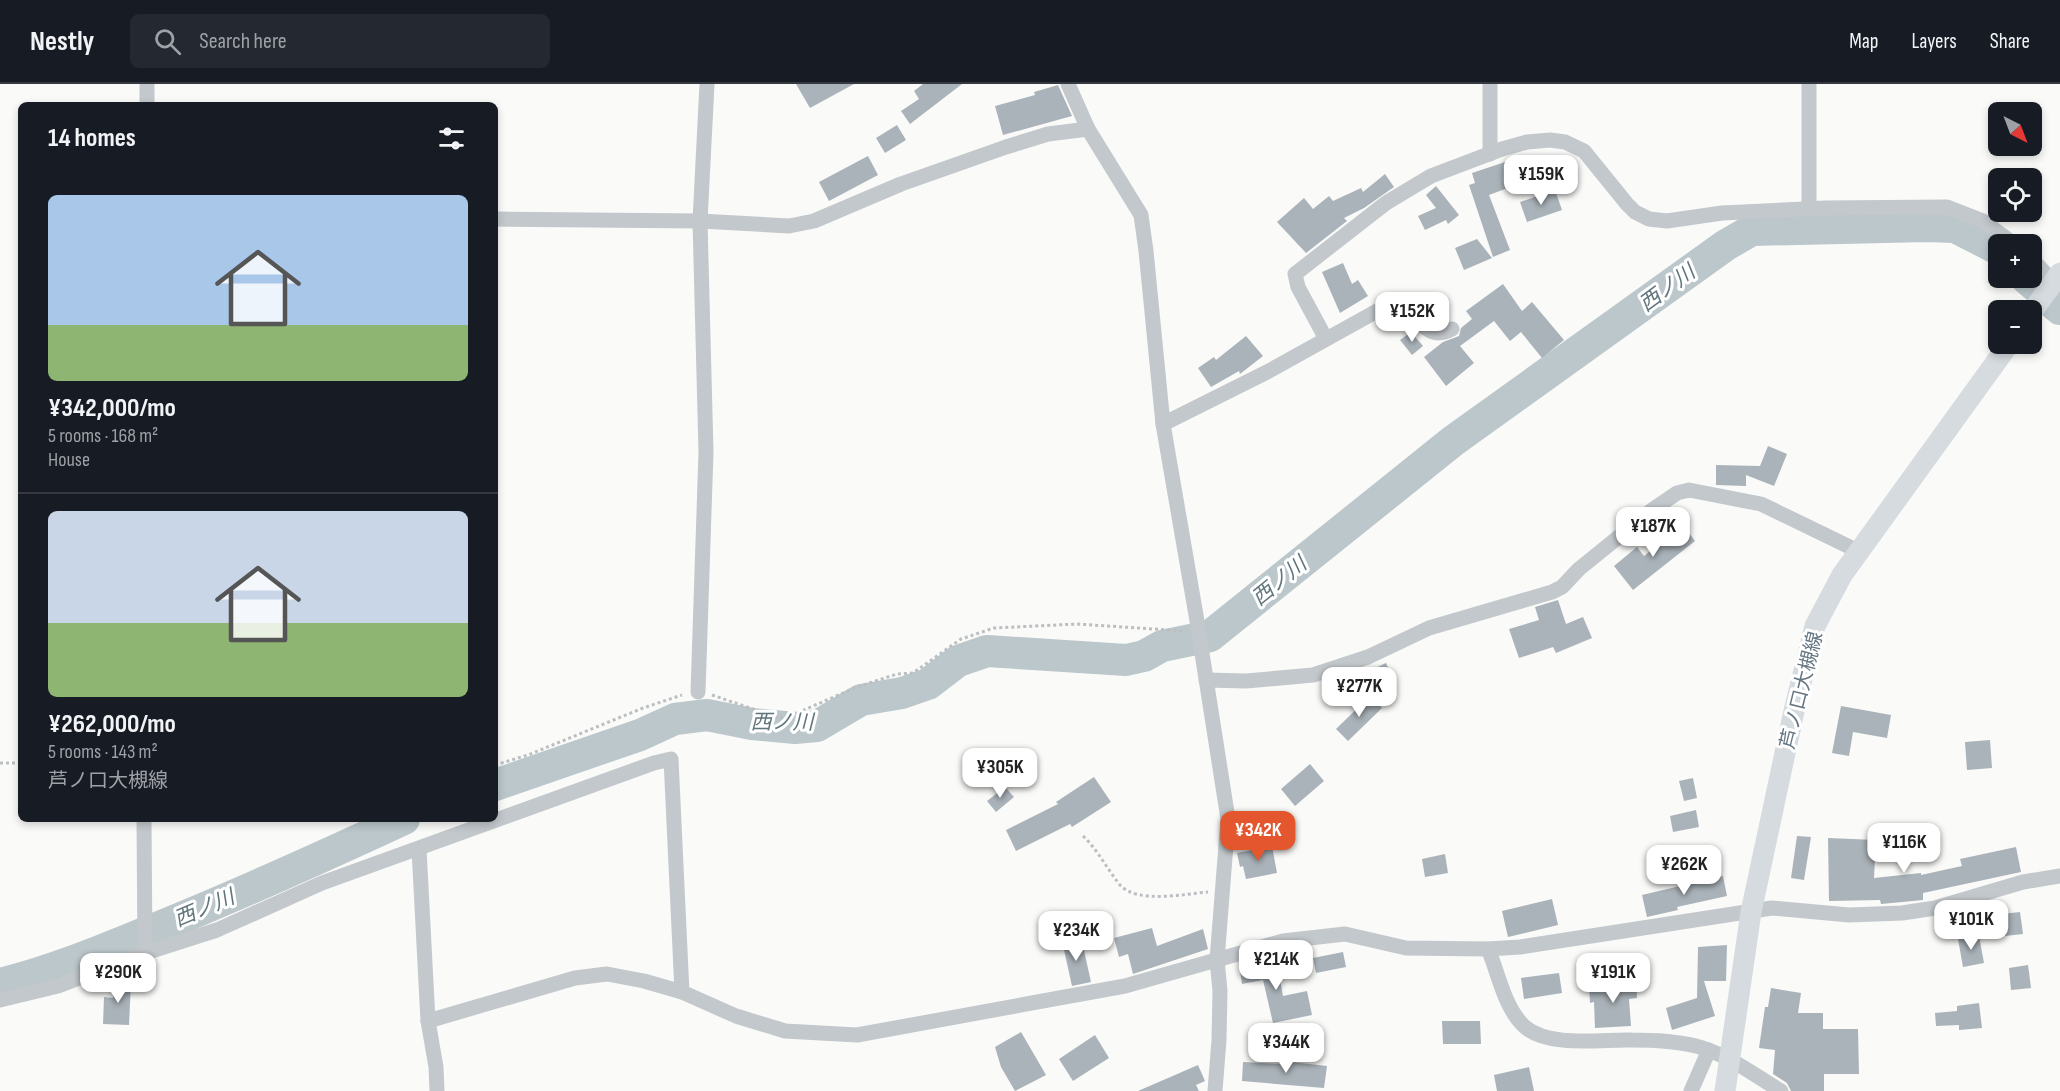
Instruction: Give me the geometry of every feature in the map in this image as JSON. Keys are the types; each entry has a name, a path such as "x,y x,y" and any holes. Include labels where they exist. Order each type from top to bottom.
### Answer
{"main road":[{"path":"2042,301 2058,282"},
{"name":"芦ノ口大槻線","path":"1725,1091 1751,912 1794,711 1815,626 1828,599 1858,551 2002,354"}],"street":[{"path":"147,84 147,102"},
{"path":"698,692 706,452 700,221 707,84"},
{"path":"1068,84 1088,129 1140,215 1163,424 1202,648 1227,819 1217,960 1220,991 1215,1091"},
{"path":"1490,84 1490,154"},
{"path":"1809,84 1809,210"},
{"path":"498,219 700,221 789,226 814,221 950,165 1048,134 1088,129"},
{"path":"1326,339 1298,288 1295,274 1410,187 1431,176 1527,142 1550,140 1565,142 1584,151 1611,187 1635,213 1649,219 1667,221 1722,213 1947,207 1983,221 2001,234"},
{"path":"2042,268 2058,282"},
{"path":"1163,424 1260,376 1386,306 1394,305 1403,309 1431,333 1439,335 1452,329"},
{"path":"1206,680 1246,681 1313,675 1368,657 1429,628 1552,592 1562,587 1580,569 1652,510 1677,493 1689,490 1761,504 1858,551"},
{"path":"498,819 671,759 682,992"},
{"path":"144,822 145,953"},
{"path":"0,1000 58,986 145,953 217,930 322,883 489,822"},
{"path":"419,849 428,1021 436,1067 437,1091"},
{"path":"428,1021 575,978 591,975 623,976 682,992 736,1016 785,1031 857,1035 1094,992 1283,941 1345,934 1406,948 1488,949 1590,938 1772,908 1849,915 1902,913 1935,908 2023,882 2060,876"},
{"path":"1488,949 1514,1014 1528,1029 1536,1033 1561,1039 1674,1042 1709,1050 1780,1091"},
{"path":"1691,1091 1709,1050"}],"path":[{"path":"498,764 528,755 643,708 698,692 723,697 778,718 790,716 857,687 897,674 913,673 961,639 994,628 1077,624 1198,631"},
{"path":"0,763 18,764"},
{"path":"1083,836 1096,850 1122,887 1129,892 1151,896 1221,891"}],"building":[{"path":"796,84 854,84 810,108"},
{"path":"923,84 962,84 910,124 901,111 919,99 914,91"},
{"path":"1058,85 1072,116 1003,135 995,106 1035,95 1034,92"},
{"path":"897,125 906,140 885,153 876,138"},
{"path":"868,156 878,175 829,201 819,182"},
{"path":"1505,162 1513,186 1489,195 1510,250 1493,257 1469,185 1475,183 1472,173"},
{"path":"1385,174 1394,187 1364,208 1344,218 1347,221 1306,253 1277,222 1304,198 1313,209 1329,196 1333,201 1361,188 1363,192"},
{"path":"1436,186 1459,215 1448,224 1446,220 1425,230 1418,216 1436,208 1426,195"},
{"path":"1555,190 1562,210 1527,222 1520,202"},
{"path":"1477,239 1492,258 1464,270 1455,248"},
{"path":"1343,263 1352,284 1358,280 1368,296 1340,313 1322,272"},
{"path":"1503,284 1522,311 1532,302 1564,340 1542,358 1521,332 1510,341 1494,321 1460,346 1474,363 1446,386 1424,357 1443,342 1459,336 1461,328 1472,319 1466,311"},
{"path":"1411,332 1423,346 1412,355 1400,340"},
{"path":"1246,336 1263,356 1240,374 1239,371 1211,387 1198,368 1214,357 1216,360"},
{"path":"1768,446 1787,454 1774,486 1746,475 1746,486 1716,485 1716,465 1760,466"},
{"path":"1683,525 1695,541 1633,590 1614,566 1637,547 1644,556"},
{"path":"1558,600 1566,624 1583,617 1592,638 1556,653 1553,647 1519,658 1509,629 1539,620 1535,607"},
{"path":"1386,663 1392,676 1373,685 1367,672"},
{"path":"1370,696 1382,708 1348,741 1336,729"},
{"path":"1841,706 1891,715 1887,738 1853,732 1849,756 1832,753"},
{"path":"1990,740 1992,768 1967,770 1965,742"},
{"path":"1310,764 1324,781 1295,806 1281,789"},
{"path":"1094,777 1111,802 1072,827 1070,824 1016,851 1006,830 1058,804 1056,802"},
{"path":"1693,778 1697,798 1684,801 1679,781"},
{"path":"1005,787 1014,797 996,812 987,801"},
{"path":"1696,810 1699,827 1673,832 1670,816"},
{"path":"1797,836 1811,837 1804,880 1791,878"},
{"path":"1828,838 1876,840 1874,878 1921,873 1921,875 1962,866 1960,859 2016,847 2021,872 1923,893 1923,900 1881,904 1880,900 1829,901"},
{"path":"1272,846 1277,873 1246,879 1237,853"},
{"path":"1445,854 1448,873 1425,877 1422,859"},
{"path":"1723,876 1727,896 1677,907 1678,910 1647,917 1642,895"},
{"path":"1552,899 1558,925 1508,937 1502,911"},
{"path":"2020,912 2023,934 2005,936 2002,914"},
{"path":"1152,928 1157,946 1203,929 1208,949 1133,974 1128,954 1119,957 1114,938"},
{"path":"1979,936 1984,963 1963,967 1958,939"},
{"path":"1081,937 1091,982 1072,986 1062,941"},
{"path":"1727,945 1726,981 1704,981 1715,1016 1672,1030 1666,1008 1697,998 1698,947"},
{"path":"1343,952 1346,967 1316,973 1313,958"},
{"path":"1276,958 1283,996 1307,991 1312,1015 1273,1023 1263,980 1242,984 1239,964"},
{"path":"2028,965 2031,988 2011,990 2009,968"},
{"path":"1559,973 1562,993 1524,999 1521,978"},
{"path":"113,980 131,981 129,1025 103,1024 104,997 113,998"},
{"path":"1636,981 1637,998 1629,999 1631,1026 1595,1028 1594,1002 1590,1003 1589,986"},
{"path":"1771,988 1801,993 1798,1013 1823,1013 1823,1029 1858,1029 1859,1074 1824,1074 1824,1091 1791,1091 1787,1083 1773,1074 1775,1050 1759,1048 1765,1007 1768,1007"},
{"path":"1979,1003 1982,1028 1959,1030 1959,1025 1936,1026 1935,1013 1957,1011 1957,1006"},
{"path":"1442,1021 1480,1021 1481,1044 1443,1044"},
{"path":"1021,1032 1046,1075 1015,1091 1001,1067 995,1047"},
{"path":"1095,1035 1109,1058 1073,1081 1059,1059"},
{"path":"1283,1061 1327,1066 1324,1088 1242,1081 1243,1062 1283,1064"},
{"path":"1198,1065 1205,1081 1196,1085 1199,1091 1138,1091"},
{"path":"1529,1067 1534,1091 1497,1091 1494,1075"}],"waterway":[{"name":"西ノ川","path":"498,784 640,735 675,719 707,715 752,724 795,728 817,726 861,700 902,693 928,684 958,661 987,651 1126,660 1144,656 1162,646 1210,636 1453,441 1726,245 1752,230 1955,227 1988,244"},
{"name":"西ノ川","path":"2053,303 2060,309"},
{"name":"西ノ川","path":"0,984 63,965 124,942 254,887 397,822"}]}
